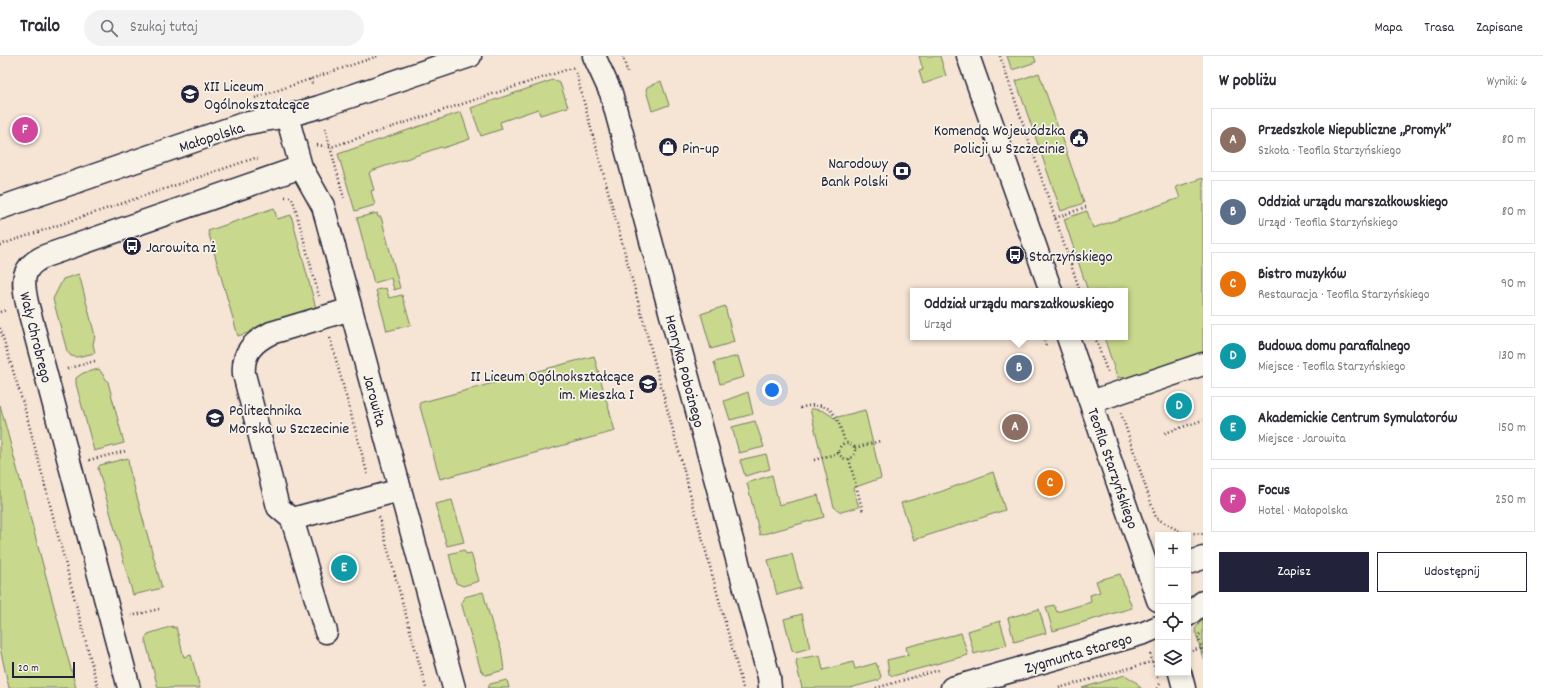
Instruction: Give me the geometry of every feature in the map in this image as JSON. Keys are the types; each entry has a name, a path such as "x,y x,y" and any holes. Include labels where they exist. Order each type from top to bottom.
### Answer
{"street":[{"name":"Małopolska","path":"0,208 243,124 286,116 326,105 470,56"},
{"name":"Henryka Pobożnego","path":"594,56 611,93 769,677 770,688"},
{"path":"968,56 1050,288"},
{"name":"Jarowita","path":"286,116 301,167 323,206 454,688"},
{"name":"Wały Chrobrego","path":"129,688 27,303 24,277 31,265 45,256 301,167"},
{"path":"326,632 292,519 278,507 244,374 243,364 246,354 260,338 351,309"},
{"name":"Teofila Starzyńskiego","path":"1069,340 1154,574"},
{"path":"1091,402 1203,364"},
{"path":"292,519 400,490"},
{"path":"1191,562 1203,558"},
{"path":"1191,612 1203,602"},
{"name":"Zygmunta Starego","path":"952,688 1144,633 1155,628"},
{"path":"1181,676 1184,688"}],"path":[{"path":"1000,56 1079,288"},
{"path":"575,67 743,688"},
{"path":"269,178 277,200 287,197 293,200 426,688"},
{"path":"1055,218 1086,207"},
{"path":"0,328 26,412 98,688"},
{"path":"1096,340 1156,518 1181,532 1203,534"},
{"path":"67,377 65,369 96,361"},
{"path":"800,408 818,405 831,411 839,422 845,442"},
{"path":"1165,434 1203,420"},
{"path":"855,448 880,441"},
{"path":"845,442 849,443 855,448"},
{"path":"845,442 839,448 839,452 843,458 849,459 854,455 855,448"},
{"path":"89,460 126,451"},
{"path":"87,452 91,467"},
{"path":"814,460 839,452"},
{"path":"849,459 864,512"},
{"path":"128,608 132,623"},
{"path":"130,616 159,609"},
{"path":"1203,630 1198,636 1203,653"},
{"path":"1191,651 1202,648"},
{"path":"1059,688 1155,661"},
{"path":"1157,688 1160,684"}],"green space":[{"path":"919,56 940,56 946,76 923,84 919,71 923,70"},
{"path":"1007,56 1034,56 1036,62 1012,70"},
{"path":"1039,73 1084,203 1061,211 1016,81"},
{"path":"553,80 560,83 568,107 540,115 538,109 500,122 502,129 481,136 471,108"},
{"path":"661,81 669,105 652,111 646,90 647,87"},
{"path":"461,112 470,139 443,148 441,147 371,171 369,173 374,190 371,191 375,205 355,211 338,154"},
{"path":"1203,178 1203,358 1139,380 1117,377 1105,340 1128,340 1128,288 1087,288 1064,219 1087,211 1093,228 1180,198 1176,187"},
{"path":"274,208 277,219 291,215 317,312 238,336 208,231"},
{"path":"377,213 378,217 381,217 400,288 394,290 391,278 374,283 357,218"},
{"path":"79,274 95,336 93,344 95,353 77,357 71,356 67,351 53,299 63,279"},
{"path":"386,288 389,298 402,295 411,325 387,331 376,290"},
{"path":"725,306 734,342 711,349 701,314"},
{"path":"594,356 615,431 440,479 419,403"},
{"path":"738,356 744,377 720,384 714,362"},
{"path":"99,369 108,382 124,443 94,451 76,384 76,378 83,373"},
{"path":"748,392 753,414 730,420 724,401"},
{"path":"0,405 76,688 9,688 0,648"},
{"path":"810,409 823,411 834,418 865,410 881,478 853,488 859,507 841,512 834,507"},
{"path":"755,421 764,447 739,453 732,427"},
{"path":"766,454 770,469 745,476 740,460"},
{"path":"128,458 129,468 162,588 133,595 98,468 100,465"},
{"path":"993,472 1005,510 914,540 901,503 940,492"},
{"path":"772,475 779,505 818,495 824,517 760,535 747,483"},
{"path":"452,500 464,542 447,546 435,504"},
{"path":"464,550 466,554 471,553 479,581 463,586 456,583 449,554"},
{"path":"792,554 801,588 777,595 768,560"},
{"path":"1120,574 1132,608 1053,631 1046,607 1054,605 1057,612 1091,602 1090,595 1100,592 1096,581"},
{"path":"483,592 493,628 501,648 504,670 486,675 481,671 461,602 464,600 464,597"},
{"path":"1039,609 1046,633 1014,642 1008,618"},
{"path":"802,614 810,648 795,652 792,650 784,619"},
{"path":"1203,619 1203,659 1195,629"},
{"path":"1000,621 1007,645 974,654 968,631"},
{"path":"173,626 173,628 176,627 184,657 191,655 200,688 158,688 145,639 148,634"},
{"path":"961,633 968,655 893,676 889,674 887,660 908,655 906,647"},
{"path":"820,655 823,670 853,662 855,669 876,663 881,676 879,680 850,688 802,688 796,663 797,659"},
{"path":"1125,675 1136,682 1141,688 1082,688"},
{"path":"507,680 509,688 488,688 490,684"}],"place":[{"name":"XII Liceum Ogólnokształcące","path":"190,94"},
{"name":"Focus","path":"25,130"},
{"name":"Komenda Wojewódzka Policji w Szczecinie","path":"1079,138"},
{"name":"Pin-up","path":"668,147"},
{"name":"Narodowy Bank Polski","path":"902,171"},
{"name":"Jarowita nż","path":"132,246"},
{"name":"Starzyńskiego","path":"1015,255"},
{"name":"Oddział urządu marszałkowskiego","path":"1019,368"},
{"name":"II Liceum Ogólnokształcące im. Mieszka I","path":"648,384"},
{"name":"Budowa domu parafialnego","path":"1179,406"},
{"name":"Politechnika Morska w Szczecinie","path":"215,418"},
{"name":"Przedszkole Niepubliczne „Promyk”","path":"1015,427"},
{"name":"Bistro muzyków","path":"1050,483"},
{"name":"Akademickie Centrum Symulatorów","path":"344,568"}]}
